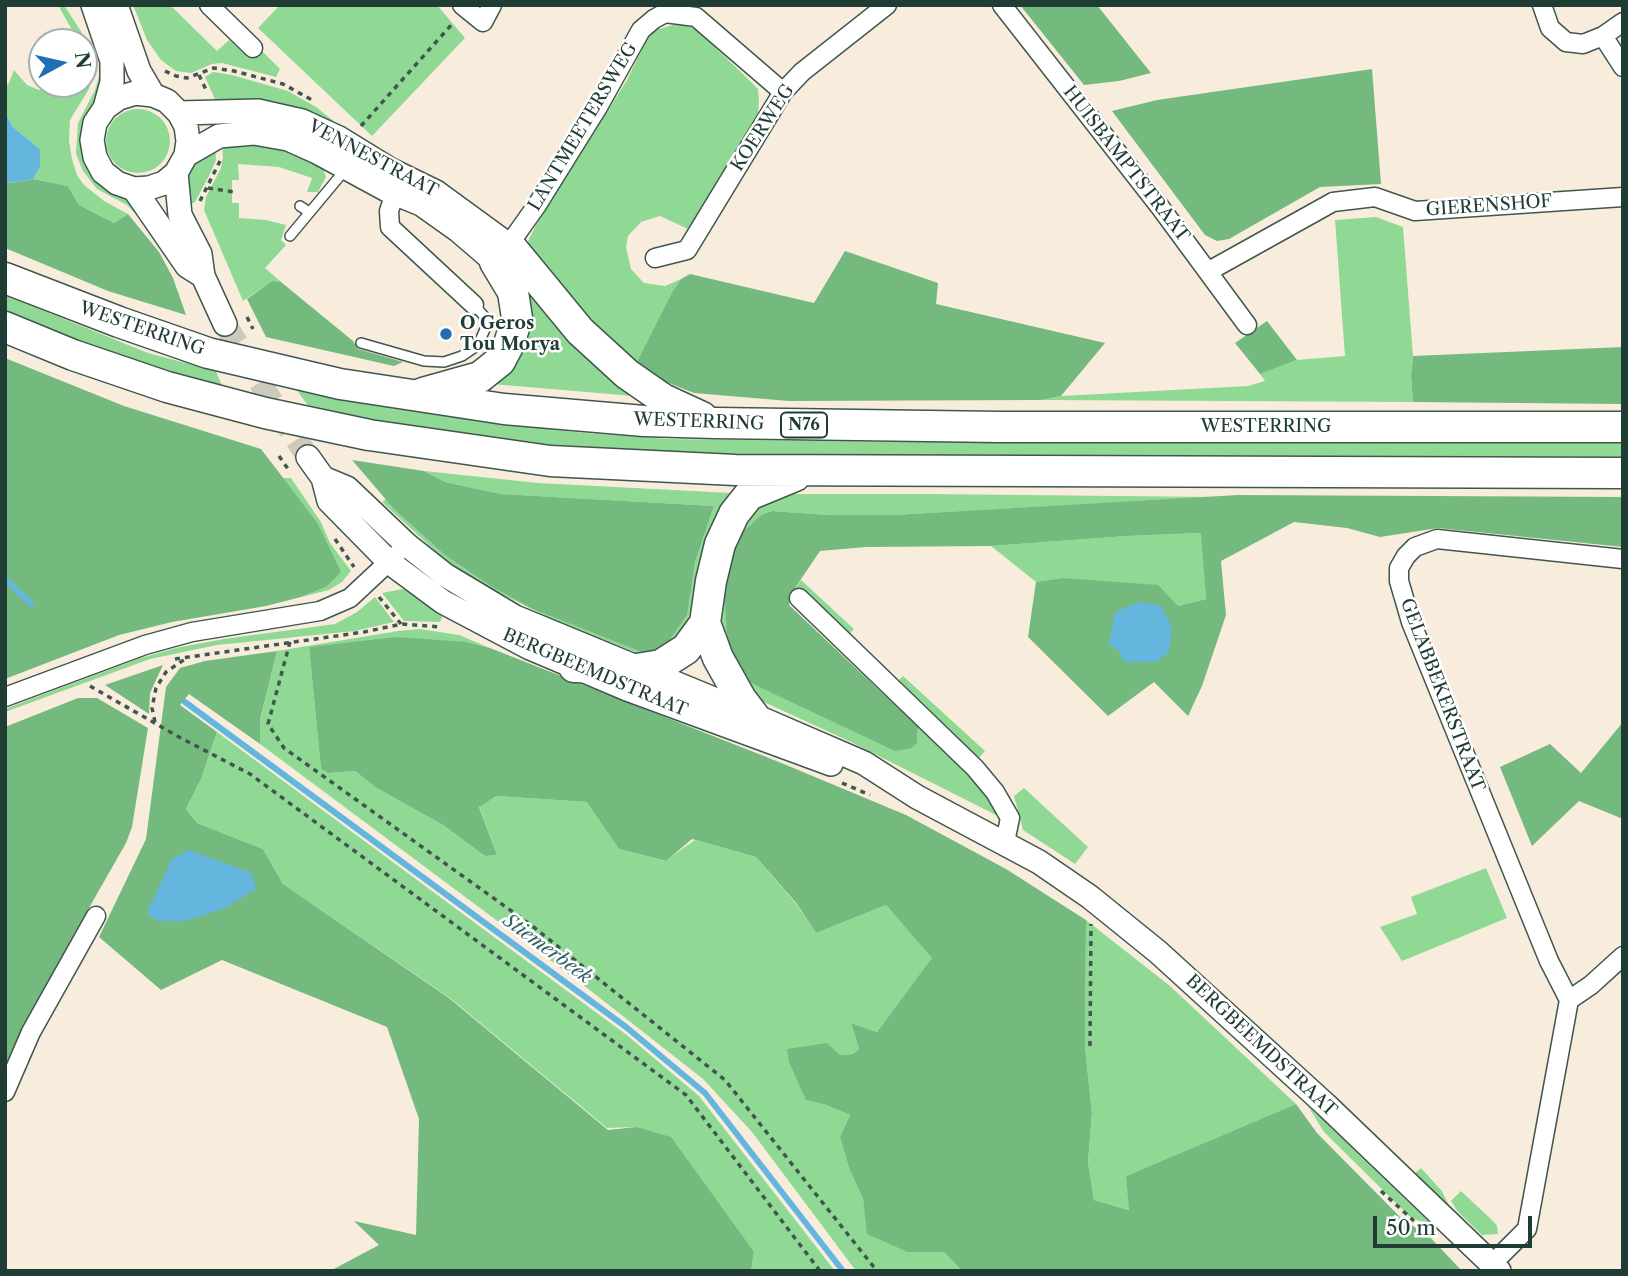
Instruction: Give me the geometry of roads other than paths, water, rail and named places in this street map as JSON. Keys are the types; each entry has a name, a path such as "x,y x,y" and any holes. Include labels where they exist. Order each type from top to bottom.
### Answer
{"highway":[{"path":"414,396 480,377 500,361 509,344 517,318 502,254"},
{"path":"502,254 627,374 663,399 715,424"},
{"name":"WESTERRING","path":"5,278 120,323 208,353 340,384 504,409 715,424 1623,427"},
{"path":"5,327 73,355 167,387 265,413 369,435 550,461 809,471 1623,473"},
{"path":"574,667 637,669 661,666 686,649 705,623 720,544 734,514 748,495 809,471"},
{"path":"705,623 718,658 754,716"}],"street":[{"path":"93,5 112,61 112,82 105,108 95,123 92,140 95,157 103,172 110,178 134,189 187,266 203,276"},
{"path":"116,5 139,71 153,95"},
{"path":"209,5 253,48"},
{"path":"462,5 483,22 492,5"},
{"name":"KOERWEG","path":"655,258 687,250 783,92 802,72 887,5"},
{"name":"HUISBAMPTSTRAAT","path":"1002,5 1209,271 1247,325"},
{"path":"1542,5 1550,28 1566,42 1583,44 1603,36 1623,22"},
{"name":"LANTMEETERSWEG","path":"502,254 598,107 640,30 654,19 665,13 696,17 783,92"},
{"path":"1603,36 1623,66"},
{"path":"105,108 119,98 135,93 153,95 167,102 179,113 186,126 188,141 181,164 180,215 200,254 203,276 225,324"},
{"name":"VENNESTRAAT","path":"179,113 258,111 302,121 339,138 391,170 436,192 502,254"},
{"name":"VENNESTRAAT","path":"134,189 164,183 181,164 219,136 254,133 288,139 421,204 459,231 502,254"},
{"name":"VENNESTRAAT","path":"395,193 389,211 390,227 474,304"},
{"name":"GIERENSHOF","path":"1209,271 1333,201 1375,197 1415,211 1623,197"},
{"name":"BERGBEEMDSTRAAT","path":"308,457 323,478 329,500 389,562 463,614 530,648 639,694 917,797"},
{"name":"BERGBEEMDSTRAAT","path":"323,478 347,488 407,545 445,575 515,617 864,764 917,797 1040,862 1090,897 1158,952 1326,1105 1496,1267"},
{"name":"GELABBEKERSTRAAT","path":"1569,1000 1549,961 1411,622 1399,581 1399,568 1415,547 1437,539 1623,559"},
{"path":"5,697 145,645 192,632 320,611 350,598 407,545"},
{"path":"799,598 975,768 995,792 1010,818 1005,842"},
{"path":"5,1093 31,1032 96,916"},
{"path":"1496,1267 1527,1229 1569,1000 1591,985 1623,956"}],"lane":[{"path":"290,236 346,168"},
{"path":"300,206 309,212"},
{"path":"361,343 424,361 444,362 462,356 478,345 486,327 484,316 474,304"}],"water":[{"path":"5,113 13,127 40,149 40,167 33,179 13,183 5,181"},
{"path":"1140,602 1161,606 1172,627 1169,652 1156,662 1124,662 1119,651 1109,644 1115,612"},
{"path":"188,850 252,873 256,889 225,908 186,921 158,921 147,913 172,859"}],"waterway":[{"name":"Stiemerbeek","path":"5,579 31,604"},
{"name":"Stiemerbeek","path":"185,702 626,1027 705,1093 843,1271"}],"tunnel":[{"path":"225,324 308,457"}],"place":[{"name":"O Geros Tou Morya","path":"446,334"}]}
